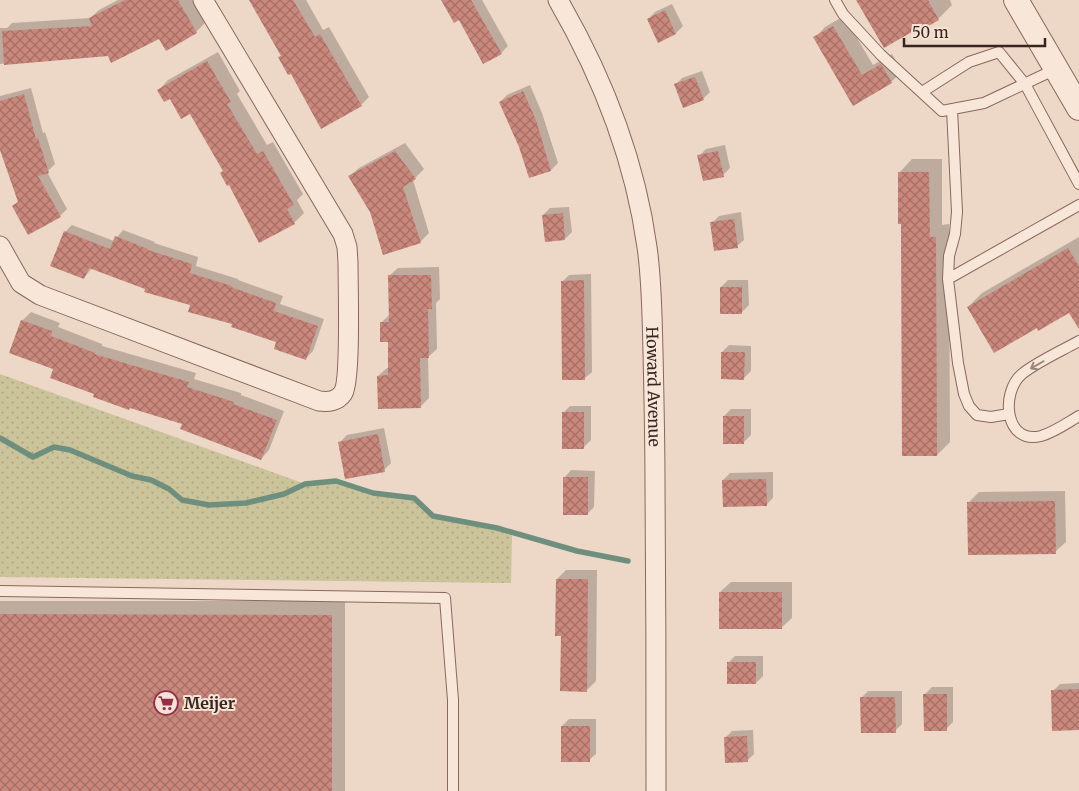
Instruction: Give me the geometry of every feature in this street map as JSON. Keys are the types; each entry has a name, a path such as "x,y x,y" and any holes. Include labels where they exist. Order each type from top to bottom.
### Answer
{"street":[{"path":"0,246 22,283 40,294 319,401 332,402 342,396 346,388 347,369 347,247 339,228 204,0"},
{"name":"Howard Avenue","path":"558,0 602,86 624,146 642,214 647,247 652,288 656,791"},
{"path":"1016,0 1079,108"}],"lane":[{"path":"835,0 843,14 881,55 942,111 984,103 1056,69"},
{"path":"922,92 969,62 1000,52 1025,84 1079,184"},
{"path":"952,109 957,212 955,234 949,256 948,279 958,363 969,406 977,415 991,418 1009,414"},
{"path":"948,279 1079,205"},
{"path":"1079,341 1022,374 1012,387 1008,399 1009,414 1015,428 1024,435 1040,436 1079,416"},
{"path":"0,591 445,598 453,700 453,791"}],"shaded area":[{"path":"0,374 305,484 336,481 373,493 414,498 433,516 512,532 511,583 0,577"}],"building":[{"path":"125,0 178,0 197,33 166,51 159,39 111,63 108,56 4,65 2,31 92,26 89,18"},
{"path":"249,0 293,0 315,37 320,34 362,106 321,129 291,74 288,75 278,57 281,56"},
{"path":"441,0 471,0 502,54 483,64 459,20 454,23"},
{"path":"856,0 928,0 939,20 918,32 917,29 884,48"},
{"path":"665,10 676,34 658,43 647,19"},
{"path":"833,26 862,75 881,64 892,83 853,106 813,37"},
{"path":"207,61 231,102 227,104 257,154 263,151 294,205 287,209 295,224 259,243 229,185 227,186 220,173 223,171 190,114 181,119 170,99 164,102 157,90"},
{"path":"695,77 704,100 683,108 674,84"},
{"path":"523,91 536,120 551,171 529,178 519,147 499,102"},
{"path":"24,94 36,139 38,138 49,173 38,176 61,217 28,235 12,206 18,202 0,150 0,101"},
{"path":"395,151 416,179 403,187 421,243 383,255 370,212 348,176"},
{"path":"718,151 724,177 703,181 697,155"},
{"path":"898,172 929,172 930,237 936,237 937,456 902,456 901,224 898,224"},
{"path":"563,213 565,240 545,242 542,215"},
{"path":"734,219 738,248 714,251 710,222"},
{"path":"64,231 110,249 115,236 148,250 192,264 190,273 232,286 276,303 274,311 318,326 306,360 274,349 276,342 231,327 232,324 188,312 190,305 144,292 145,289 89,268 84,279 50,266"},
{"path":"1068,248 1079,266 1079,329 1069,313 1038,331 1037,328 994,353 967,307"},
{"path":"388,275 431,275 432,309 428,309 429,358 420,358 421,408 378,409 377,376 388,375 388,342 380,342 380,322 389,322"},
{"path":"584,280 585,380 562,380 561,281"},
{"path":"720,287 742,287 742,314 720,314"},
{"path":"21,320 52,331 51,336 94,354 189,382 187,387 234,402 233,404 277,420 261,460 180,429 182,424 130,408 129,410 93,397 94,394 50,378 53,369 9,353"},
{"path":"721,352 745,352 744,380 721,379"},
{"path":"562,412 584,412 584,449 562,449"},
{"path":"723,416 744,416 744,444 723,444"},
{"path":"378,434 385,472 345,479 338,442"},
{"path":"563,477 588,477 588,515 563,515"},
{"path":"766,479 767,506 723,507 722,480"},
{"path":"1055,501 1056,554 968,555 967,502"},
{"path":"556,579 588,579 587,692 560,691 561,636 555,636"},
{"path":"719,592 782,592 782,629 719,629"},
{"name":"Meijer","path":"0,614 332,615 332,791 0,791"},
{"path":"727,662 756,662 756,684 727,684"},
{"path":"1079,689 1079,730 1052,731 1051,690"},
{"path":"923,694 947,694 947,731 924,731"},
{"path":"860,697 895,697 896,733 861,733"},
{"path":"561,726 590,726 590,762 561,762"},
{"path":"747,736 748,762 725,763 724,737"}],"waterway":[{"path":"0,438 33,457 54,447 70,450 132,476 151,480 169,489 182,500 209,505 246,503 284,494 305,484 336,481 373,493 414,498 433,516 497,528 577,551 628,561"}],"place":[{"name":"Meijer","path":"166,703"}]}
